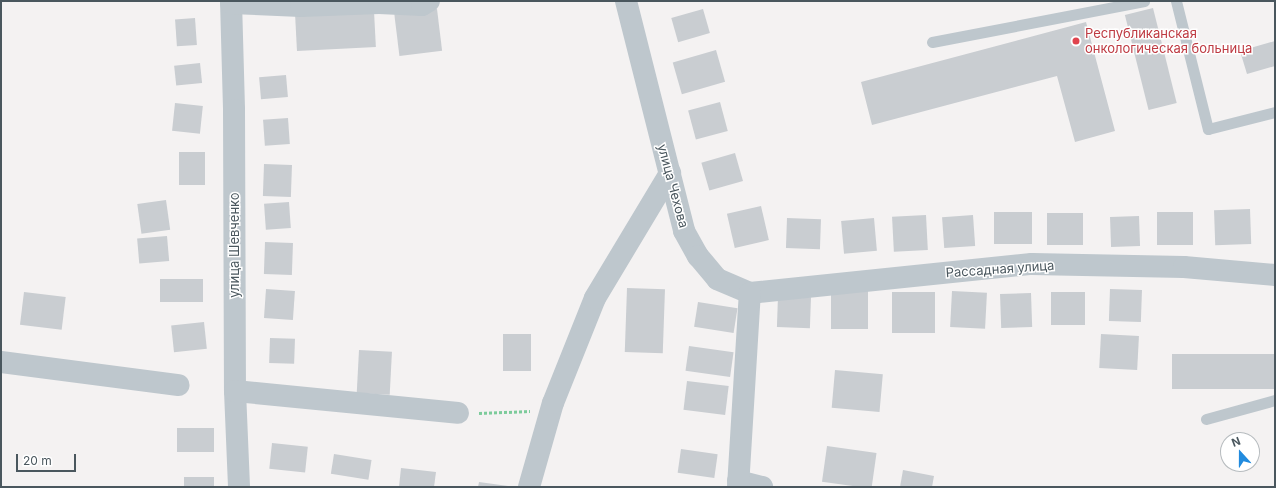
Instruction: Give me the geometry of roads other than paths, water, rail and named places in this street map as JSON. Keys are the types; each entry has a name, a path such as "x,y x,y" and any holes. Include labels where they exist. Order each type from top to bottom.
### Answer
{"street":[{"name":"улица Шевченко","path":"239,487 235,391 234,110 231,2 301,6 379,3 422,5 429,1"},
{"name":"улица Чехова","path":"626,1 684,231 698,256 717,279 750,293"},
{"path":"529,487 553,403 595,298 670,173"},
{"name":"Рассадная улица","path":"750,293 1032,264 1184,267 1275,275"},
{"path":"750,293 738,484 762,487"},
{"path":"1,362 179,385"},
{"path":"235,391 458,413"}],"lane":[{"path":"932,42 1144,1"},
{"path":"1176,1 1208,129 1275,112"},
{"path":"1206,419 1275,400"}],"place":[{"name":"Республиканская онкологическая больница","path":"1076,41"}]}
